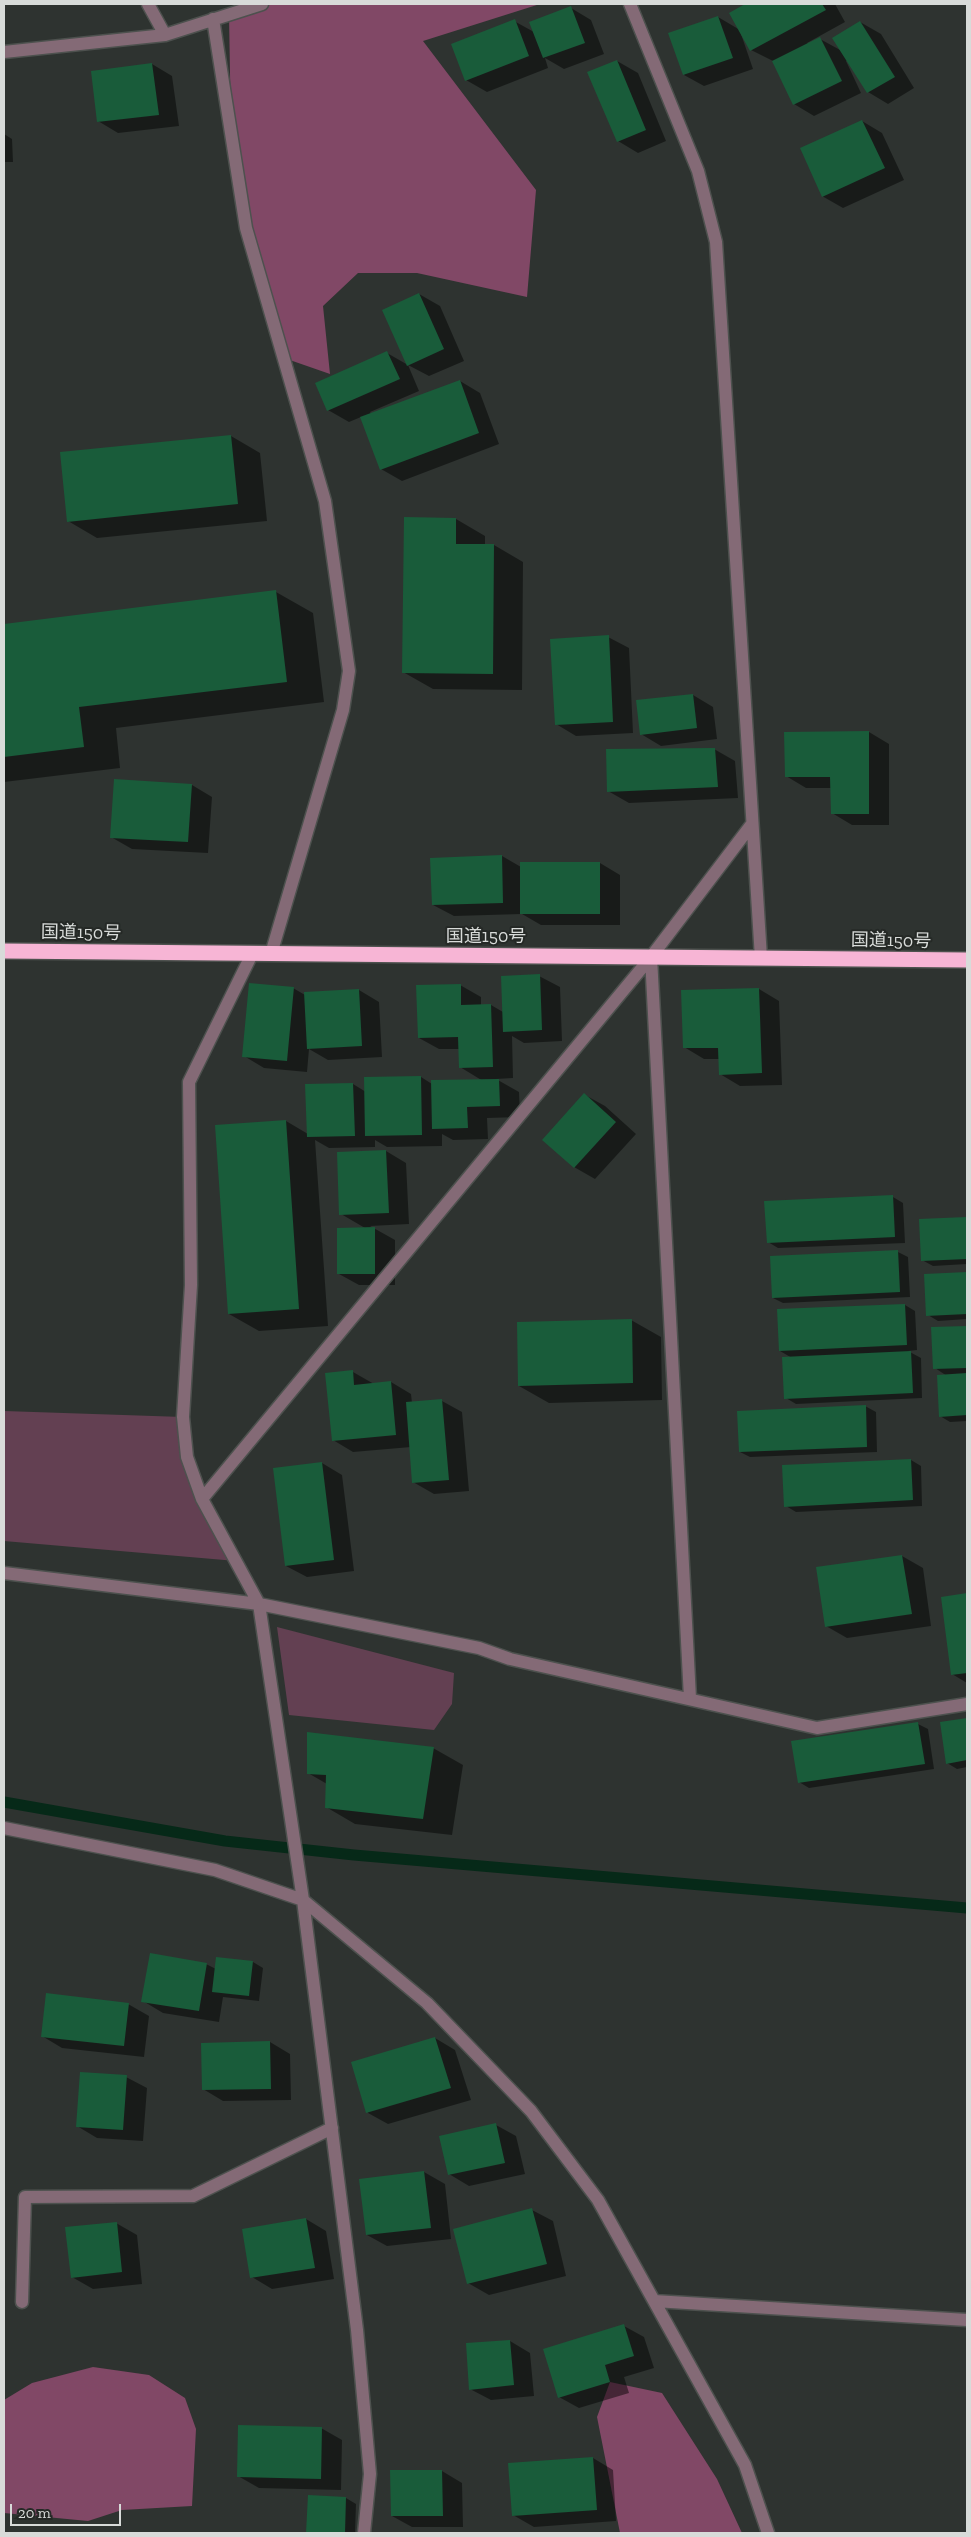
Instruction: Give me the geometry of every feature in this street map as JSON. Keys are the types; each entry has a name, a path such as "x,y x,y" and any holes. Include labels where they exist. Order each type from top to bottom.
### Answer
{"highway":[{"name":"国道150号","path":"4,950 967,960"}],"street":[{"path":"148,4 165,35"},
{"path":"4,52 165,35 262,4"},
{"path":"630,4 698,171 716,242 761,958"},
{"path":"213,19 246,228 325,501 349,671 342,710 271,954"},
{"path":"202,1499 651,957 752,824"},
{"path":"252,954 189,1082 191,1285 183,1417 187,1457 202,1499 259,1604 303,1900 357,2330 369,2464 364,2533"},
{"path":"651,957 690,1698"},
{"path":"4,1573 259,1604 480,1648 510,1659 817,1728 967,1704"},
{"path":"4,1828 215,1870 303,1900 427,2003 531,2111 598,2200 745,2465 768,2533"},
{"path":"22,2302 26,2197 193,2196 332,2128"},
{"path":"654,2301 967,2320"}],"shaded area":[{"path":"262,4 540,4 423,41 536,190 527,297 417,273 358,273 323,306 330,374 284,358 257,265 231,132 229,14"},
{"path":"4,1411 183,1417 202,1499 236,1561 4,1541"},
{"path":"277,1627 454,1673 452,1704 434,1730 289,1715"},
{"path":"93,2367 149,2375 185,2398 196,2429 192,2506 122,2510 88,2521 4,2513 4,2400 32,2383"},
{"path":"610,2382 662,2393 717,2479 742,2533 620,2533 597,2417"}],"building":[{"path":"745,4 822,4 826,10 750,51 729,13"},
{"path":"571,6 585,43 543,58 529,22"},
{"path":"718,16 733,58 683,75 668,33"},
{"path":"515,19 529,56 465,81 451,44"},
{"path":"860,21 895,77 867,93 832,38"},
{"path":"820,37 842,81 793,105 772,61"},
{"path":"617,60 646,130 617,142 587,72"},
{"path":"152,63 159,115 97,122 91,71"},
{"path":"862,120 885,168 822,197 800,148"},
{"path":"419,293 444,349 407,366 382,310"},
{"path":"387,351 400,379 327,411 315,383"},
{"path":"460,380 479,433 380,470 360,417"},
{"path":"231,435 238,504 67,522 60,452"},
{"path":"404,517 456,518 456,544 494,544 493,674 402,673"},
{"path":"276,590 287,682 79,707 84,747 4,757 4,624"},
{"path":"609,635 613,722 555,725 550,639"},
{"path":"693,694 697,728 640,735 636,700"},
{"path":"869,731 869,814 831,814 830,777 785,777 784,732"},
{"path":"715,748 718,787 607,792 606,749"},
{"path":"114,779 192,784 188,842 110,838"},
{"path":"502,855 503,903 432,905 430,858"},
{"path":"520,862 600,862 600,914 520,914"},
{"path":"540,974 542,1030 503,1032 501,976"},
{"path":"249,983 294,987 287,1061 242,1057"},
{"path":"461,984 461,1005 491,1004 493,1067 459,1068 458,1037 418,1038 416,985"},
{"path":"759,988 762,1073 719,1075 718,1048 683,1048 681,990"},
{"path":"359,989 362,1046 307,1049 304,992"},
{"path":"421,1076 422,1135 365,1136 364,1077"},
{"path":"499,1079 500,1106 467,1107 468,1128 432,1129 431,1080"},
{"path":"353,1083 355,1136 307,1137 305,1084"},
{"path":"584,1093 616,1122 574,1168 542,1140"},
{"path":"286,1120 299,1309 228,1314 215,1125"},
{"path":"386,1150 389,1213 339,1215 337,1152"},
{"path":"893,1195 895,1237 767,1243 764,1201"},
{"path":"967,1217 967,1259 921,1261 919,1219"},
{"path":"375,1227 375,1274 337,1274 337,1228"},
{"path":"898,1250 900,1292 772,1298 770,1256"},
{"path":"967,1272 967,1314 926,1316 924,1274"},
{"path":"905,1304 907,1345 779,1351 777,1309"},
{"path":"632,1319 633,1383 518,1386 517,1322"},
{"path":"967,1326 967,1368 933,1369 931,1327"},
{"path":"911,1351 913,1393 784,1399 782,1357"},
{"path":"353,1370 354,1385 391,1381 396,1435 332,1441 325,1373"},
{"path":"967,1373 967,1415 939,1417 937,1375"},
{"path":"442,1399 449,1480 412,1483 406,1402"},
{"path":"866,1405 867,1447 739,1452 737,1411"},
{"path":"911,1459 913,1500 784,1507 782,1465"},
{"path":"322,1462 334,1560 285,1566 273,1468"},
{"path":"902,1555 912,1614 825,1627 816,1567"},
{"path":"967,1593 967,1673 951,1675 941,1597"},
{"path":"967,1718 967,1760 946,1764 940,1722"},
{"path":"918,1722 925,1764 798,1783 791,1741"},
{"path":"307,1732 434,1747 423,1819 325,1808 326,1775 307,1774"},
{"path":"150,1953 207,1963 199,2011 141,2002"},
{"path":"216,1957 253,1961 249,1996 212,1992"},
{"path":"46,1993 129,2003 124,2046 41,2037"},
{"path":"435,2037 451,2088 366,2113 351,2062"},
{"path":"270,2041 271,2089 202,2090 201,2043"},
{"path":"80,2072 127,2075 123,2130 76,2127"},
{"path":"496,2123 505,2163 448,2175 439,2136"},
{"path":"424,2171 431,2228 366,2235 359,2179"},
{"path":"532,2208 547,2264 467,2284 453,2229"},
{"path":"306,2218 315,2268 250,2278 242,2229"},
{"path":"117,2222 122,2272 71,2278 65,2227"},
{"path":"624,2324 634,2356 605,2365 610,2382 558,2398 543,2349"},
{"path":"510,2340 514,2385 469,2390 466,2343"},
{"path":"238,2425 322,2427 321,2479 237,2477"},
{"path":"593,2457 597,2510 512,2516 508,2463"},
{"path":"390,2470 442,2470 443,2516 391,2516"},
{"path":"308,2495 346,2497 345,2533 306,2533"}],"waterway":[{"path":"4,1802 225,1841 354,1855 967,1908"}]}
